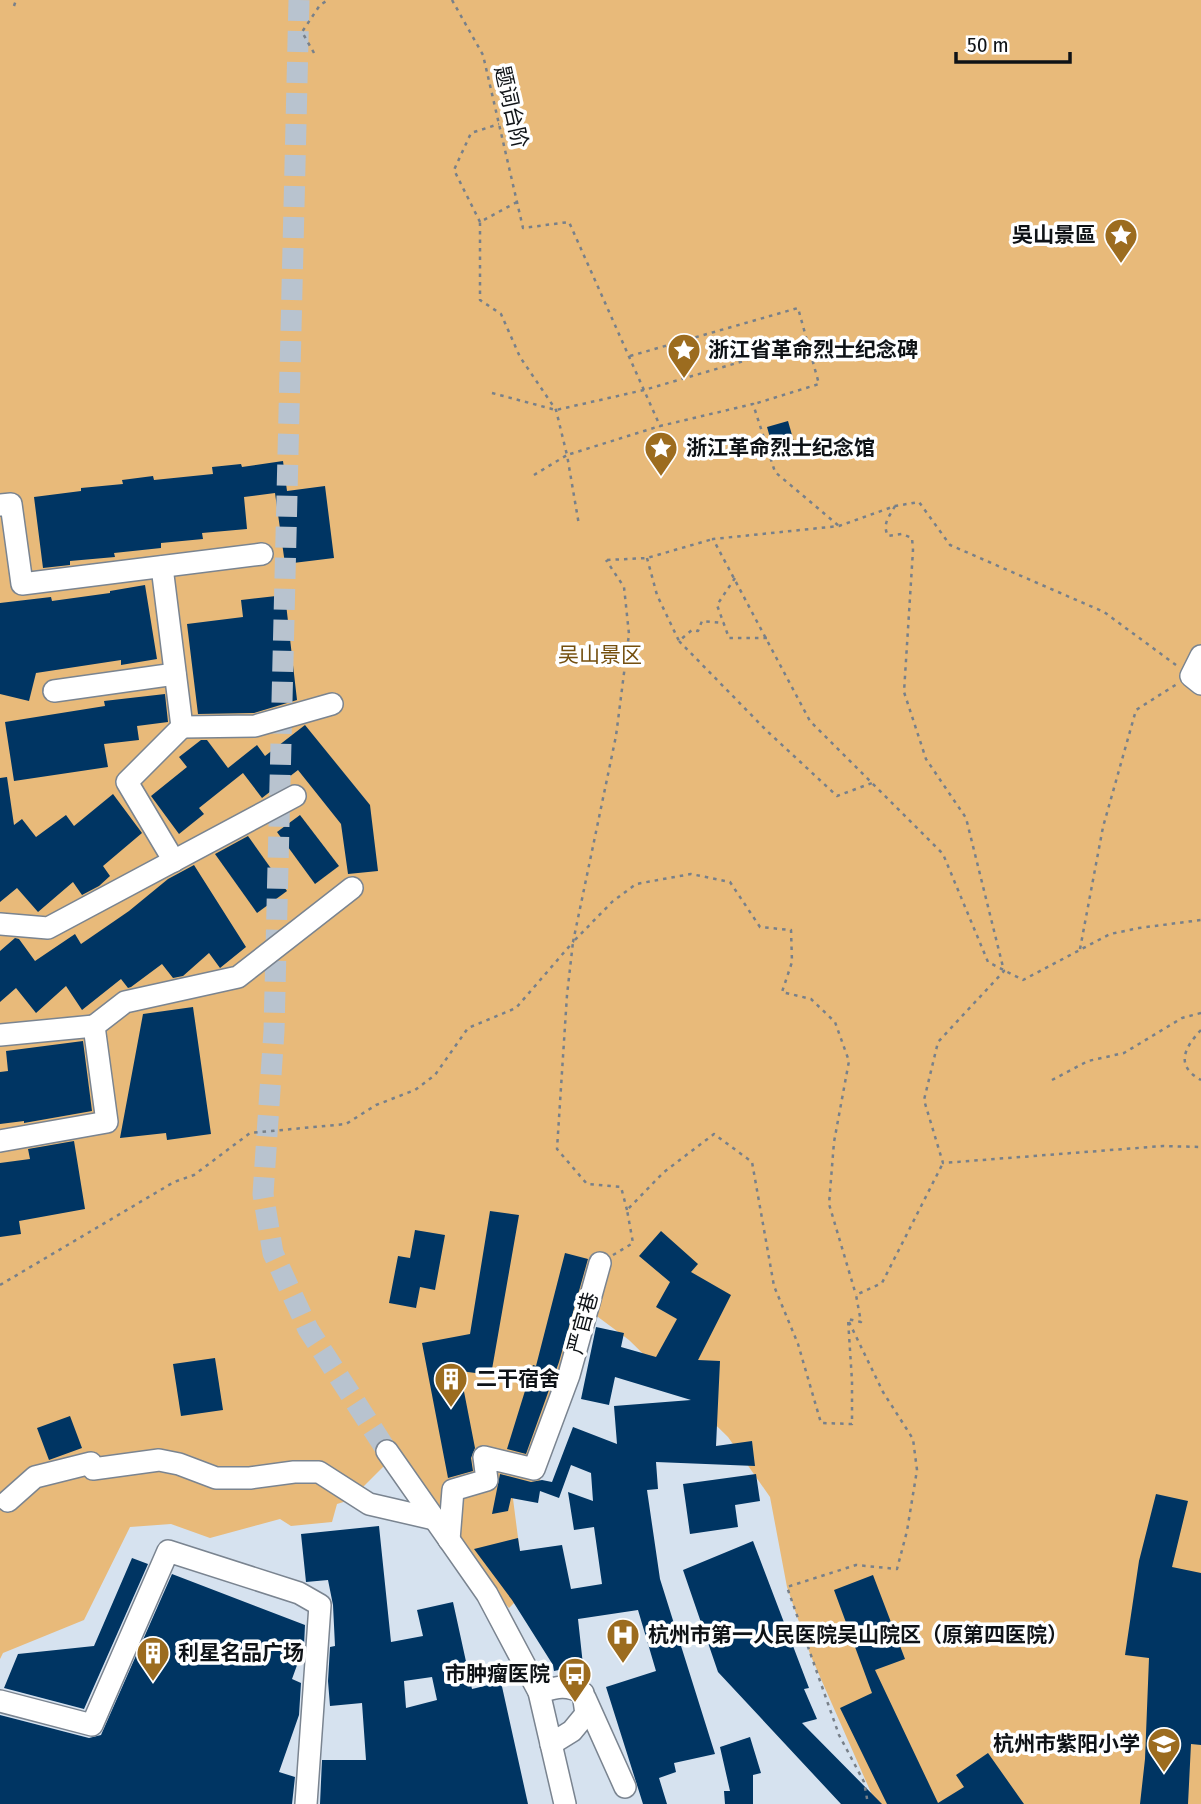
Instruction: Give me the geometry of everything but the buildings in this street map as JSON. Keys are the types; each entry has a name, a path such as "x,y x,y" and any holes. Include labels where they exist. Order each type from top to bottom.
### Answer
{"street":[{"path":"0,505 11,504 22,584 262,554"},
{"path":"162,567 181,727"},
{"path":"1196,680 1201,656"},
{"path":"54,691 175,674"},
{"path":"174,861 127,782 181,727 256,726 332,704"},
{"path":"0,924 48,928 295,796"},
{"path":"0,1035 94,1026 125,1002 238,977 352,888"},
{"path":"0,1141 107,1122 94,1026"},
{"name":"严官巷","path":"449,1540 453,1490 487,1480 484,1457 534,1469 569,1375 600,1263"},
{"path":"387,1451 487,1594 540,1692 565,1804"},
{"path":"8,1501 36,1477 91,1463 93,1469 159,1460 179,1464 216,1478 319,1472 369,1504 434,1519"},
{"path":"0,1701 92,1725 168,1550 299,1593 320,1605 306,1804"},
{"path":"314,1804 324,1644"},
{"path":"540,1692 561,1685 583,1693 625,1787"},
{"path":"551,1744 572,1731 586,1714 583,1693"}],"path":[{"path":"14,6 16,0"},
{"path":"314,53 302,32 320,5 328,0"},
{"name":"题词台阶","path":"452,0 483,55 523,228 569,222 629,356"},
{"path":"499,124 471,133 454,170 480,222 480,300 501,314 520,357 556,410 579,526"},
{"path":"480,222 517,202"},
{"path":"534,475 567,455 660,426 753,404 819,384 798,308 629,356 660,426"},
{"path":"492,393 556,410 644,390 809,342"},
{"path":"753,404 775,471 839,526"},
{"path":"600,1263 633,1243 621,1187 586,1184 557,1149 573,942 617,736 629,634 624,587 606,561 647,558 713,539 839,526 895,506 919,502 950,545 1104,612 1196,680 1136,710 1103,827 1080,949"},
{"path":"895,506 884,530 888,536 902,534 912,538 913,550 904,692 926,759 966,818 1004,971"},
{"path":"713,539 768,638 810,722 943,854 988,962 1023,981 1110,934 1201,920"},
{"path":"647,558 657,595 679,641 766,731 836,796 872,783"},
{"path":"735,578 717,605 729,638 768,638"},
{"path":"679,641 692,630 698,631 702,621 724,623"},
{"path":"0,1285 174,1182 194,1175 250,1133 346,1124 376,1105 415,1090 435,1075 468,1028 516,1008 612,902 636,884 691,874 730,882 760,927 791,930 792,962 782,992 811,999 835,1022 849,1061 834,1142 829,1204 856,1295 861,1322 848,1319"},
{"path":"856,1295 882,1283 943,1163 924,1100 938,1042 1004,971"},
{"path":"1052,1080 1088,1061 1124,1054 1182,1018 1201,1013"},
{"path":"1201,1030 1187,1048 1184,1062 1190,1074 1201,1080"},
{"path":"627,1210 664,1172 714,1134 752,1162 774,1286 798,1344 821,1423 852,1423 848,1319"},
{"path":"943,1163 1141,1147 1201,1147"},
{"path":"848,1319 883,1392 913,1439 917,1470 907,1531 897,1569 856,1565 787,1587 839,1735 864,1782 868,1804"}],"green space":[{"name":"吴山景区","path":"0,0 1201,0 1201,1804 876,1804 810,1654 787,1587 770,1497 728,1437 629,1340 590,1311 538,1487 512,1491 525,1592 509,1608 384,1466 350,1500 337,1504 332,1522 291,1526 280,1519 210,1538 171,1524 130,1527 84,1620 3,1653 0,1659"}],"tunnel":[{"path":"299,0 274,1031 263,1194 273,1253 308,1329 387,1451"}],"place":[{"name":"吳山景區","path":"1121,265"},
{"name":"浙江省革命烈士纪念碑","path":"684,380"},
{"name":"浙江革命烈士纪念馆","path":"661,478"},
{"name":"二干宿舍","path":"451,1409"},
{"name":"杭州市第一人民医院吴山院区（原第四医院）","path":"623,1665"},
{"name":"利星名品广场","path":"153,1683"},
{"name":"市肿瘤医院","path":"575,1704"},
{"name":"杭州市紫阳小学","path":"1164,1774"}]}
